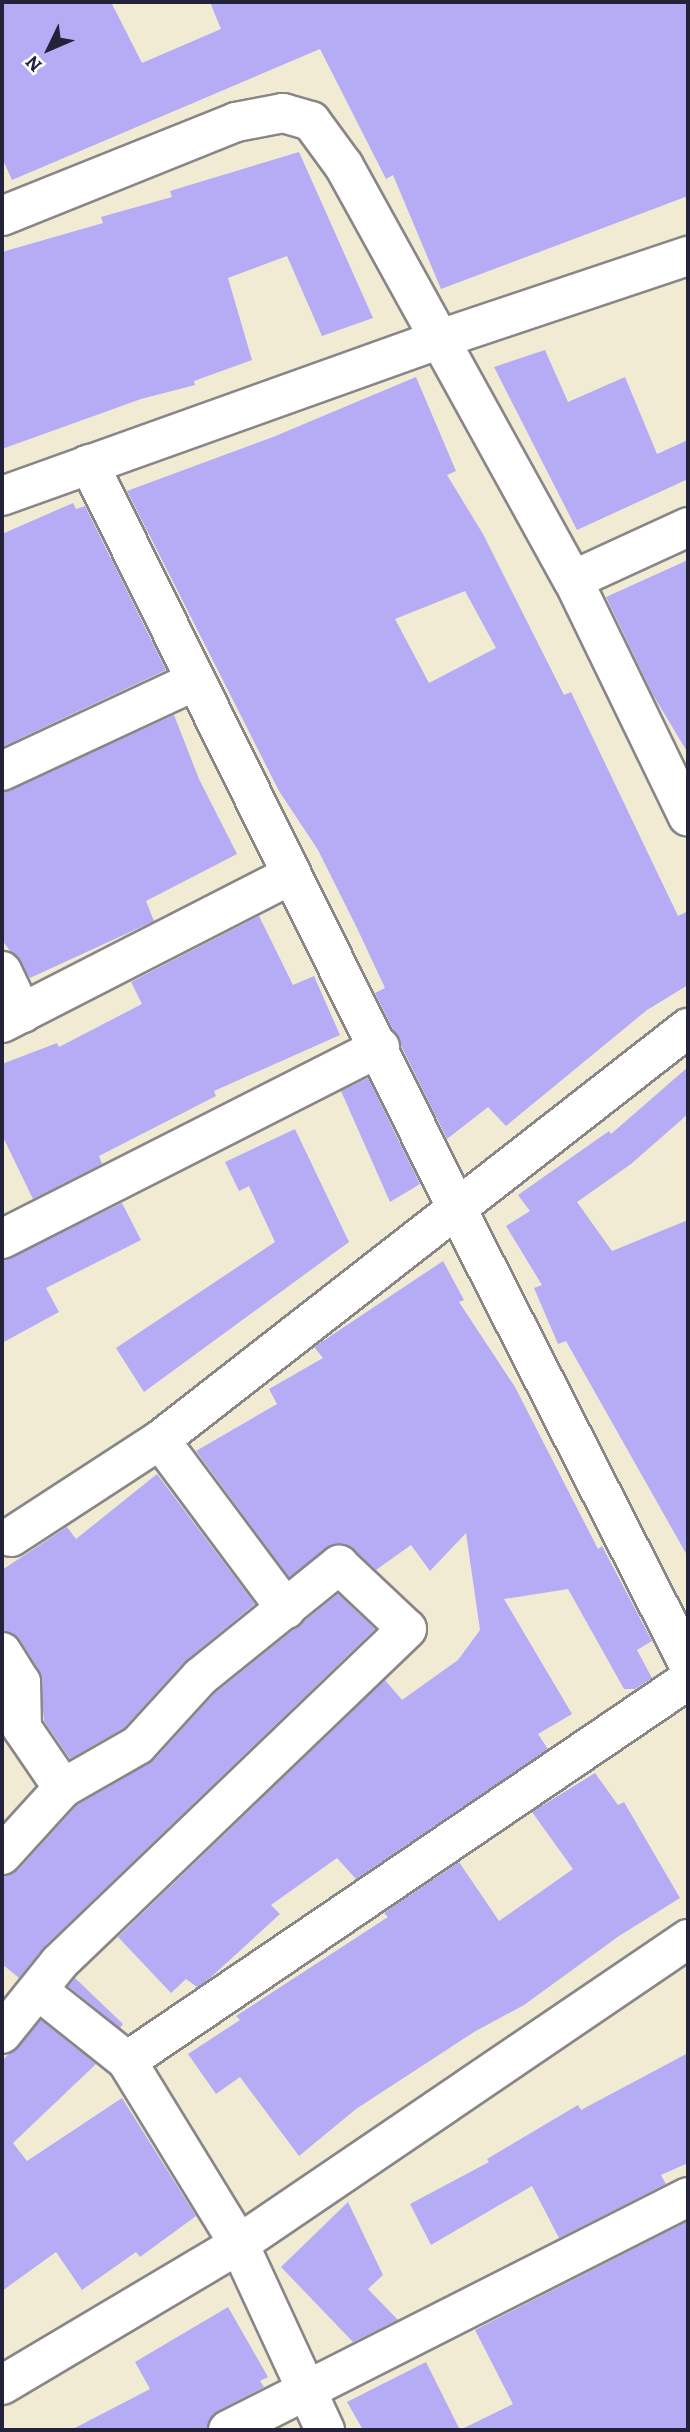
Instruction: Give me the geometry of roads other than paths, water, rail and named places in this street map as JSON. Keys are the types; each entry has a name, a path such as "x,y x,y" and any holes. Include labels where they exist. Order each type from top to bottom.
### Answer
{"street":[{"path":"2,216 236,122 283,113 311,121 344,166 573,580 688,817"},
{"path":"2,496 438,340 688,256"},
{"path":"89,464 290,876 380,1047 457,1209 688,1663"},
{"path":"573,580 688,527"},
{"path":"2,771 195,681"},
{"path":"2,971 12,1018 290,876"},
{"path":"5,1532 160,1440 688,1028"},
{"path":"2,1239 380,1047"},
{"path":"160,1440 286,1609"},
{"path":"2,2034 59,1963 407,1629 339,1566 200,1677 138,1745 63,1788 7,1833"},
{"path":"2,1652 21,1682 22,1728 63,1788"},
{"path":"127,2061 688,1680"},
{"path":"2,2385 239,2244 687,1945"},
{"path":"39,1991 127,2061 239,2244 325,2430"},
{"path":"228,2430 307,2394 688,2197"}]}
